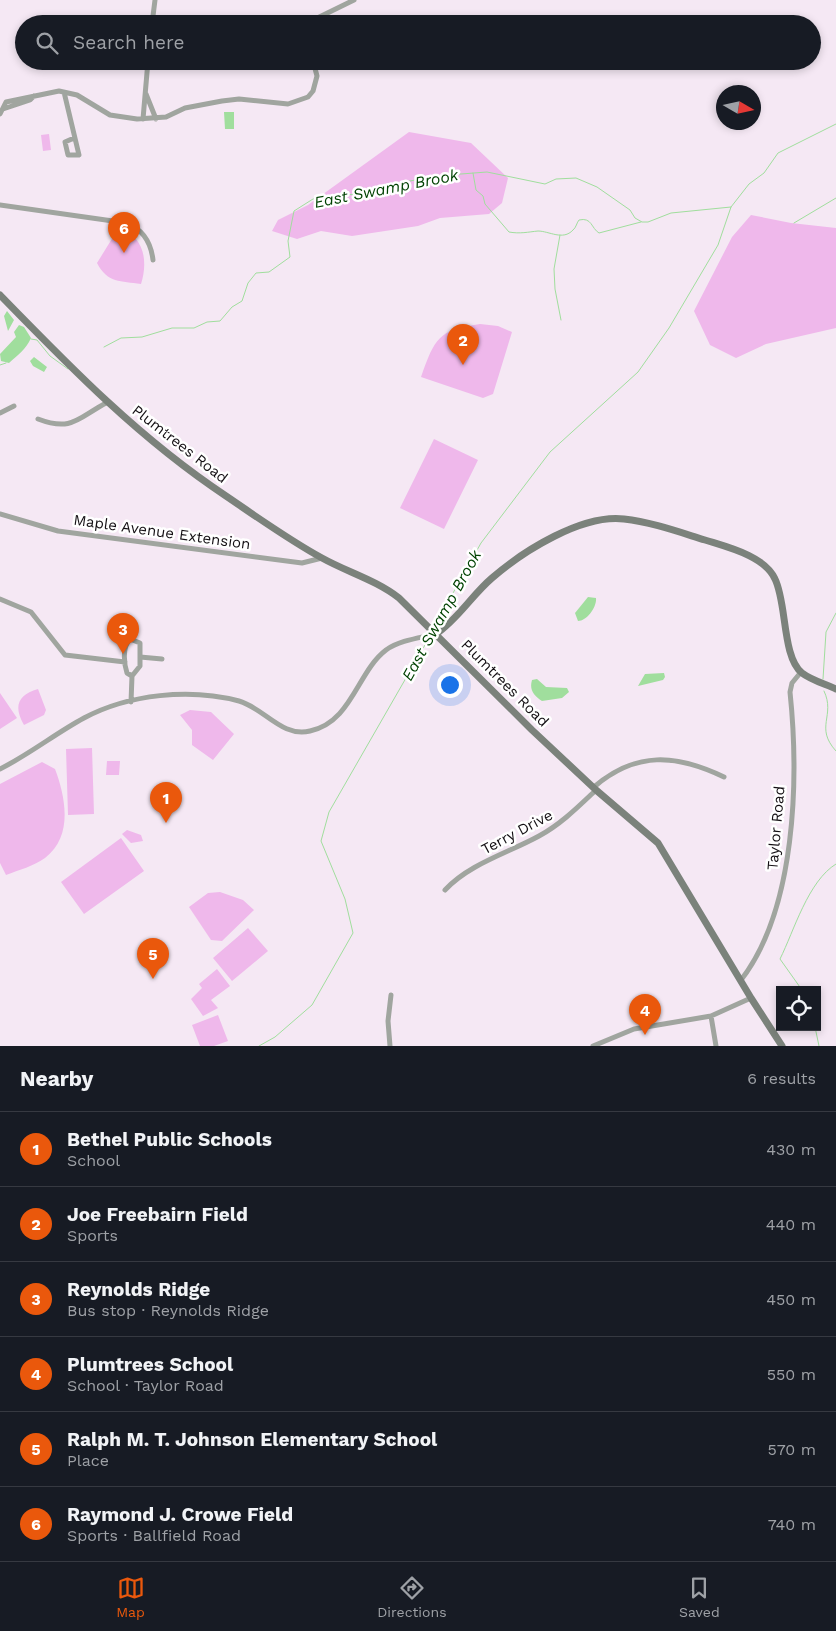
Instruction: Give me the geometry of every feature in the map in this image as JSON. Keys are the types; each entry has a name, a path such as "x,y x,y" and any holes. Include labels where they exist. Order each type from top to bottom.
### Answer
{"main road":[{"name":"Plumtrees Road","path":"0,294 106,403 154,443 224,495 322,558 388,590 426,624 595,788 658,843 782,1046"},
{"path":"436,634 447,627 491,579 522,555 572,529 595,520 623,519 678,531 712,542 767,566 780,591 790,653 801,672 836,689"}],"street":[{"path":"153,15 155,0"},
{"path":"323,15 354,0"},
{"path":"143,119 147,70"},
{"path":"1,112 6,102 29,95 34,96 54,91 77,96 110,115 143,119 156,119 186,108 239,99 288,104 308,97 316,83 315,70"},
{"path":"64,92 74,138"},
{"path":"145,92 156,119"},
{"path":"0,205 127,223 140,231 146,238 150,245 153,260"},
{"path":"38,419 53,425 65,425 76,422 106,403"},
{"path":"0,413 14,406"},
{"name":"Maple Avenue Extension","path":"0,514 58,531 302,563 322,558"},
{"path":"0,599 30,612 65,655 125,662"},
{"path":"0,769 40,747 83,718 131,702 170,695 231,699 250,704 288,730 296,732 311,731 326,724 349,703 374,664 386,650 436,634"},
{"path":"131,702 132,676 140,666 140,643 130,639 126,643 125,662 127,674 132,676"},
{"path":"140,657 162,659"},
{"name":"Taylor Road","path":"741,980 760,950 787,871 793,776 790,692 792,683 801,672"},
{"name":"Terry Drive","path":"445,890 457,877 539,836 568,818 611,772 649,760 699,765 724,777"},
{"path":"390,1046 388,1021 391,995"},
{"path":"592,1046 634,1029 711,1016 751,998"},
{"path":"711,1016 716,1046"}],"shaded area":[{"path":"224,112 234,112 234,129 225,129"},
{"path":"409,132 471,143 508,178 502,203 489,214 440,218 418,226 352,236 321,231 297,239 272,231 278,220 308,205"},
{"path":"49,134 51,150 43,151 41,135"},
{"path":"751,215 791,223 836,228 836,328 766,344 736,358 710,345 694,311 732,237"},
{"path":"118,229 134,237 142,250 144,267 141,284 110,278 101,270 97,263"},
{"path":"7,311 14,320 8,331 4,316"},
{"path":"480,324 498,326 512,332 493,394 483,398 421,377 430,353 440,338 455,329"},
{"path":"19,325 24,327 31,338 29,342 9,363 1,361 0,354 16,337 14,332"},
{"path":"34,357 47,367 44,372 33,366 30,361"},
{"path":"434,439 478,460 444,529 400,508"},
{"path":"588,597 596,598 595,605 585,619 578,621 575,613"},
{"path":"664,673 665,677 663,680 638,686 645,674"},
{"path":"537,679 546,687 567,688 569,692 562,698 542,701 532,690 532,680"},
{"path":"38,689 46,710 44,715 24,725 19,712 19,702 26,694"},
{"path":"0,693 17,718 0,729"},
{"path":"190,710 211,712 234,734 213,760 192,745 192,730 180,715"},
{"path":"92,748 94,814 68,815 66,749"},
{"path":"107,761 120,761 119,775 106,775"},
{"path":"42,762 55,769 62,792 65,816 60,839 54,849 41,861 6,875 0,863 0,784"},
{"path":"127,830 141,835 143,841 131,843 122,834"},
{"path":"121,838 144,871 84,914 61,882"},
{"path":"220,892 243,900 254,910 222,941 211,940 189,907 208,893"},
{"path":"248,928 268,951 232,981 213,958"},
{"path":"217,969 230,986 211,1000 218,1008 203,1016 191,999 202,988 199,984"},
{"path":"218,1015 228,1041 214,1046 200,1046 192,1025"}],"waterway":[{"name":"East Swamp Brook","path":"434,627 481,543 550,452 638,372 669,328 718,245 731,207 749,184 764,173 778,153 836,124"},
{"name":"East Swamp Brook","path":"104,347 121,338 142,337 172,328 194,328 207,322 220,321 232,307 242,301 248,283 256,273 269,272 290,257 288,241 294,211 313,199 364,193 390,185 435,176 487,172 545,184 556,179 576,178 597,187 630,210 635,218 642,222 648,222 671,213 731,207"},
{"path":"473,173 476,190 483,196 485,204 509,232 542,231 556,235 565,235 574,229 579,220 583,219 589,221 599,233 641,222"},
{"path":"794,223 836,198"},
{"path":"560,235 554,269 555,289 561,320"},
{"name":"East Swamp Brook","path":"31,339 37,340 50,356 68,369"},
{"name":"East Swamp Brook","path":"0,365 6,363"},
{"path":"823,679 826,632 836,613"},
{"name":"East Swamp Brook","path":"259,1046 275,1037 312,1005 353,933 345,899 321,841 329,812 429,638"},
{"path":"824,691 828,708 827,735 836,751"},
{"path":"799,986 780,959 803,907 817,882 836,864"},
{"path":"816,1031 819,1046"}],"place":[{"name":"Raymond J. Crowe Field","path":"124,253"},
{"name":"Joe Freebairn Field","path":"463,365"},
{"name":"Reynolds Ridge","path":"123,654"},
{"name":"Bethel Public Schools","path":"166,823"},
{"name":"Ralph M. T. Johnson Elementary School","path":"153,979"},
{"name":"Plumtrees School","path":"645,1035"}]}
